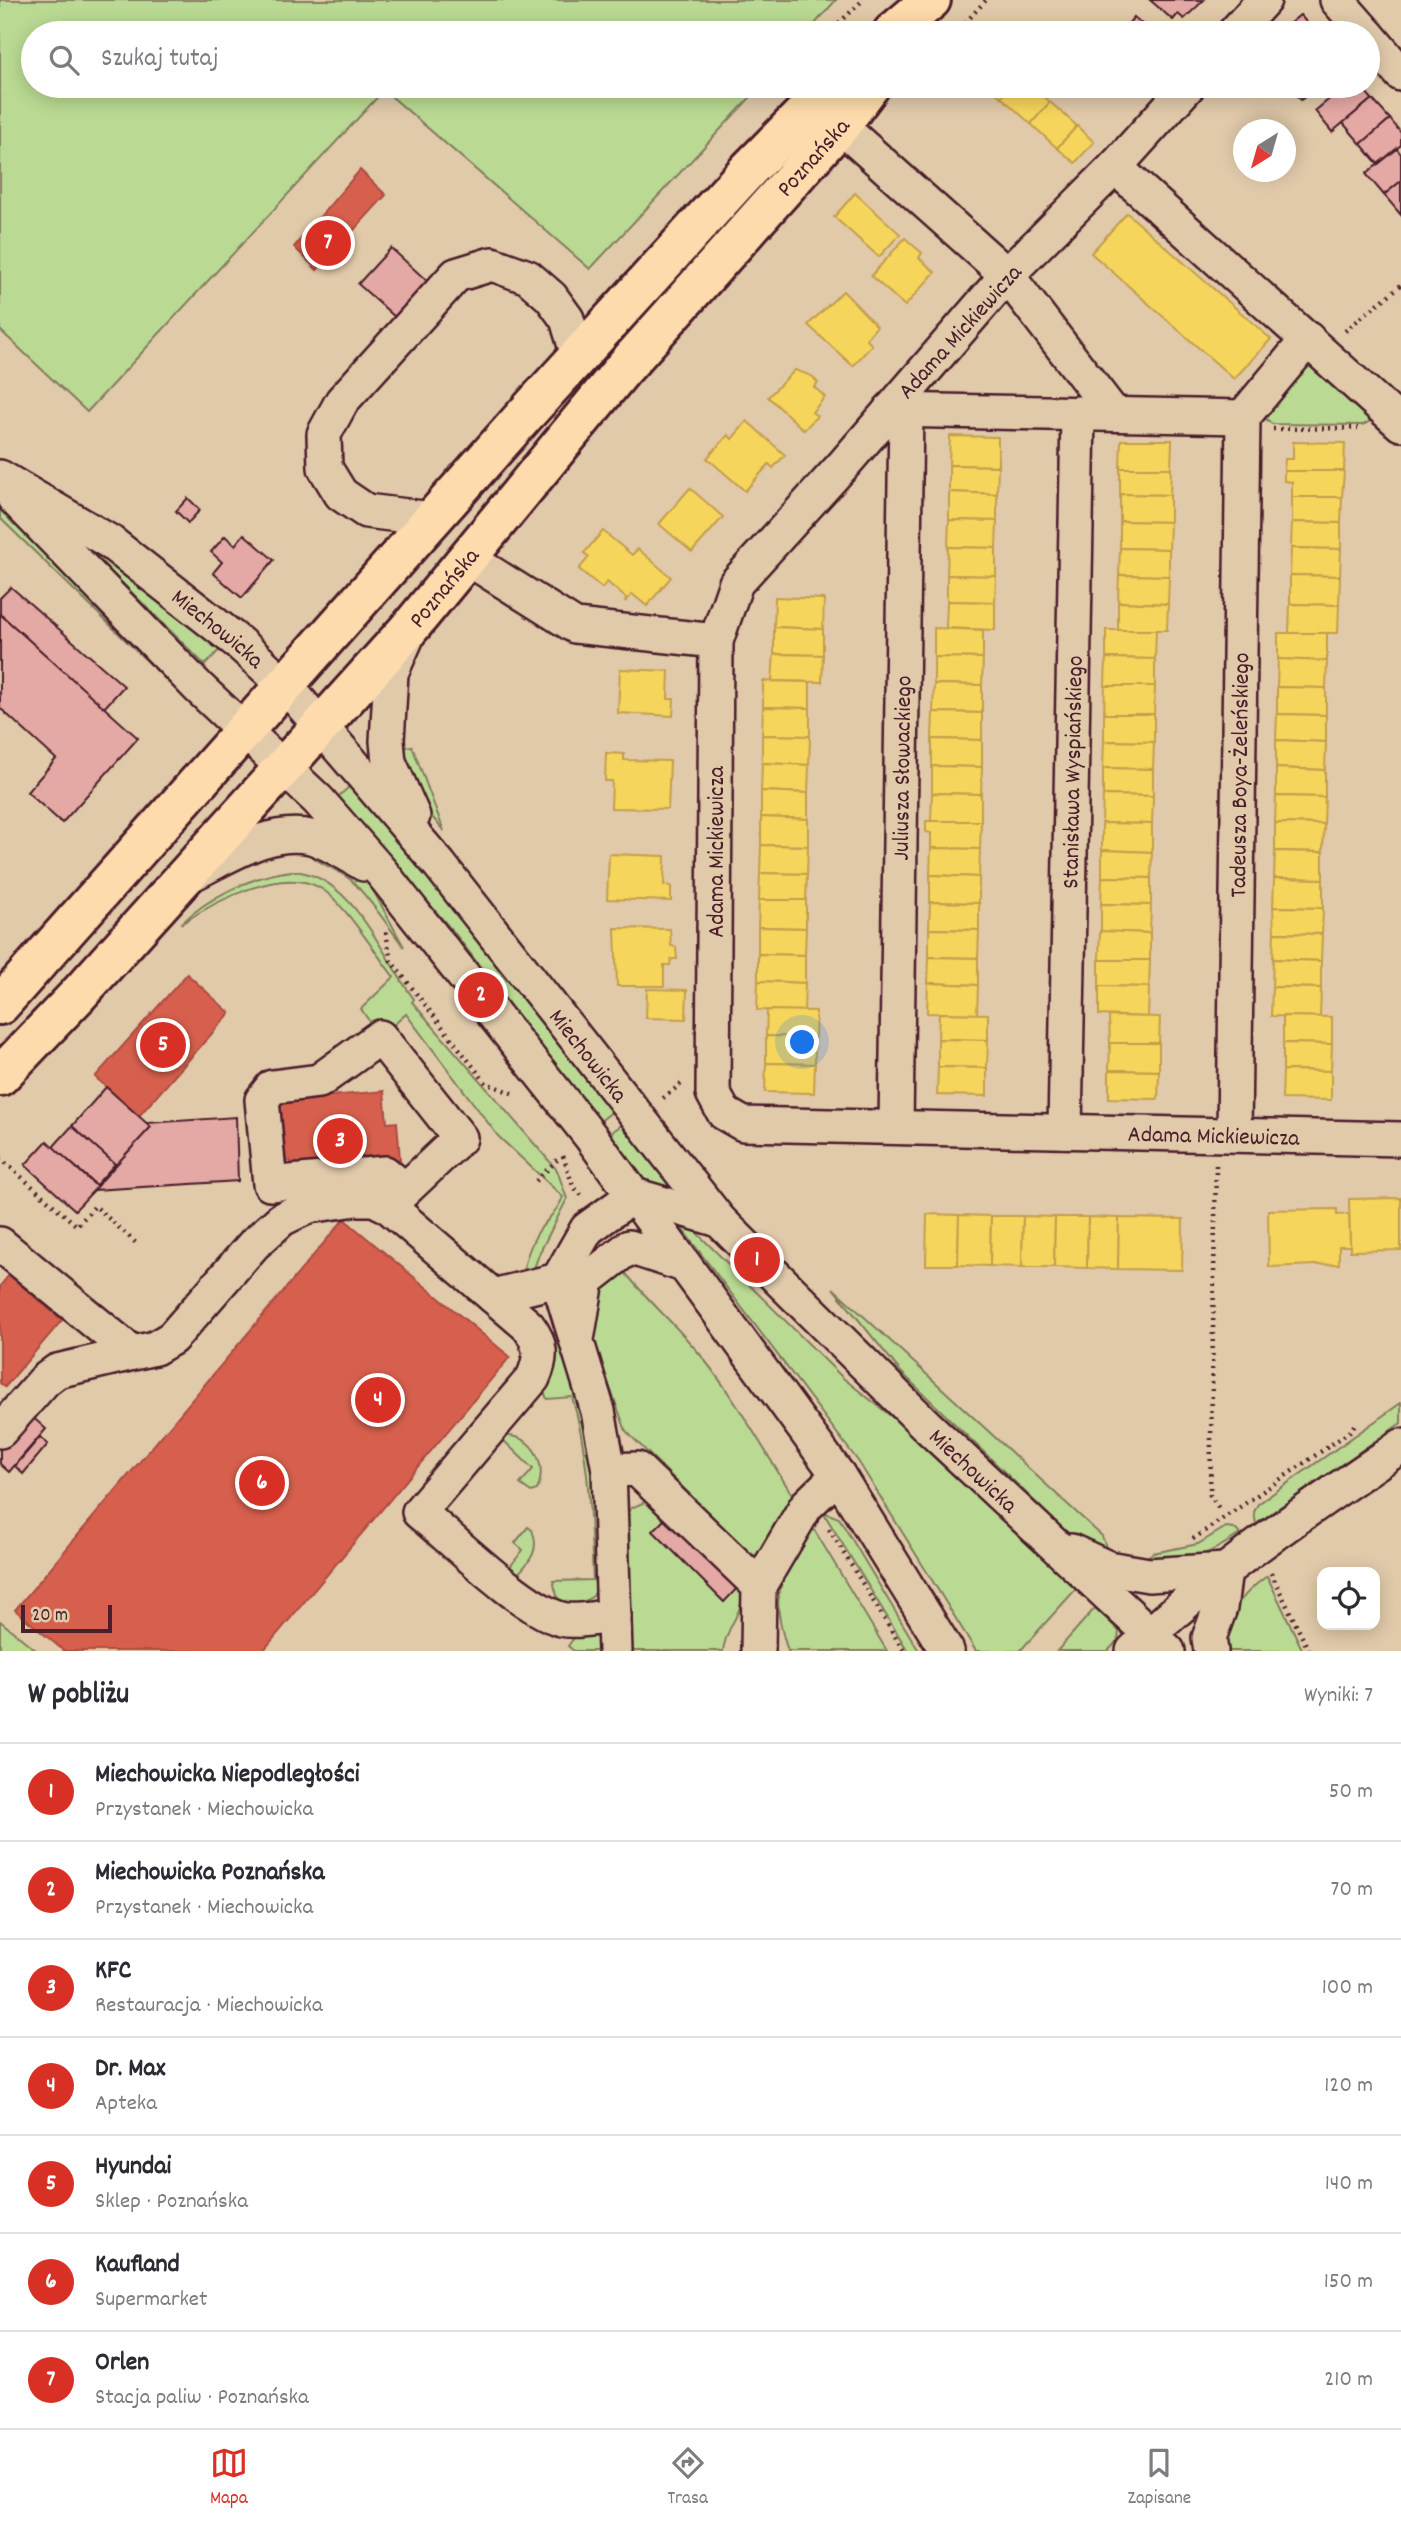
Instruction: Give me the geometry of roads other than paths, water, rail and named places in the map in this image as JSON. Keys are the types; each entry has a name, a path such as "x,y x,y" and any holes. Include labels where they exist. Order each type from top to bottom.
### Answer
{"main road":[{"path":"907,21 933,0"},
{"path":"918,21 933,0"},
{"name":"Poznańska","path":"0,1004 578,356 828,104"},
{"name":"Poznańska","path":"0,1076 184,878 413,624 622,370 828,104"}],"street":[{"path":"1245,21 1264,0"},
{"path":"1337,0 1356,21"},
{"path":"1380,49 1401,74"},
{"name":"Adama Mickiewicza","path":"1177,98 1115,167 1007,275 898,410 845,463 736,583 716,641 713,1093 724,1113 743,1124 1401,1139"},
{"path":"828,104 1007,275 1113,413"},
{"path":"1115,167 1401,424"},
{"path":"432,519 366,511 341,494 325,468 324,434 342,401 456,275 492,264 528,277 551,297 567,320 578,356"},
{"path":"898,410 1243,418 1315,345"},
{"name":"Juliusza Słowackiego","path":"896,1126 898,410"},
{"name":"Stanisława Wyspiańskiego","path":"1065,1131 1078,413"},
{"name":"Tadeusza Boya-Żeleńskiego","path":"1226,1134 1243,418"},
{"name":"Miechowicka","path":"0,477 110,542 239,643 286,686 439,864 719,1220 927,1426 1056,1545 1150,1645"},
{"name":"Miechowicka","path":"0,483 243,732 285,767 382,873 634,1195 838,1475 947,1651"},
{"path":"467,558 575,626 716,641"},
{"path":"413,624 391,673 388,762 439,864"},
{"path":"184,878 253,845 292,835 313,838 382,873"},
{"path":"0,1431 45,1380 57,1371 155,1348 177,1335 254,1244 282,1219 309,1206 343,1200 396,1197 460,1138 380,1037 319,1081 272,1087 262,1100 270,1184 384,1173 396,1197 535,1335 540,1362 533,1378 419,1513 518,1594 548,1614 563,1620 614,1616"},
{"path":"614,1651 609,1470 598,1411 558,1280 587,1229 634,1195 719,1220"},
{"path":"0,1244 131,1352"},
{"path":"576,1343 585,1285 592,1274 608,1262 629,1247 684,1265"},
{"path":"494,1296 558,1280"},
{"path":"1150,1645 1225,1570 1401,1446"},
{"path":"609,1470 637,1469 760,1586"},
{"path":"758,1651 760,1586 806,1506 838,1475"},
{"path":"1056,1545 1108,1567 1149,1575 1225,1570"},
{"path":"1211,1651 1209,1638 1220,1608 1225,1570"}],"place":[{"name":"Orlen","path":"328,243"},
{"name":"Miechowicka Poznańska","path":"481,995"},
{"name":"Hyundai","path":"163,1045"},
{"name":"KFC","path":"340,1141"},
{"name":"Miechowicka Niepodległości","path":"757,1260"},
{"name":"Dr. Max","path":"378,1400"},
{"name":"Kaufland","path":"262,1483"}]}
